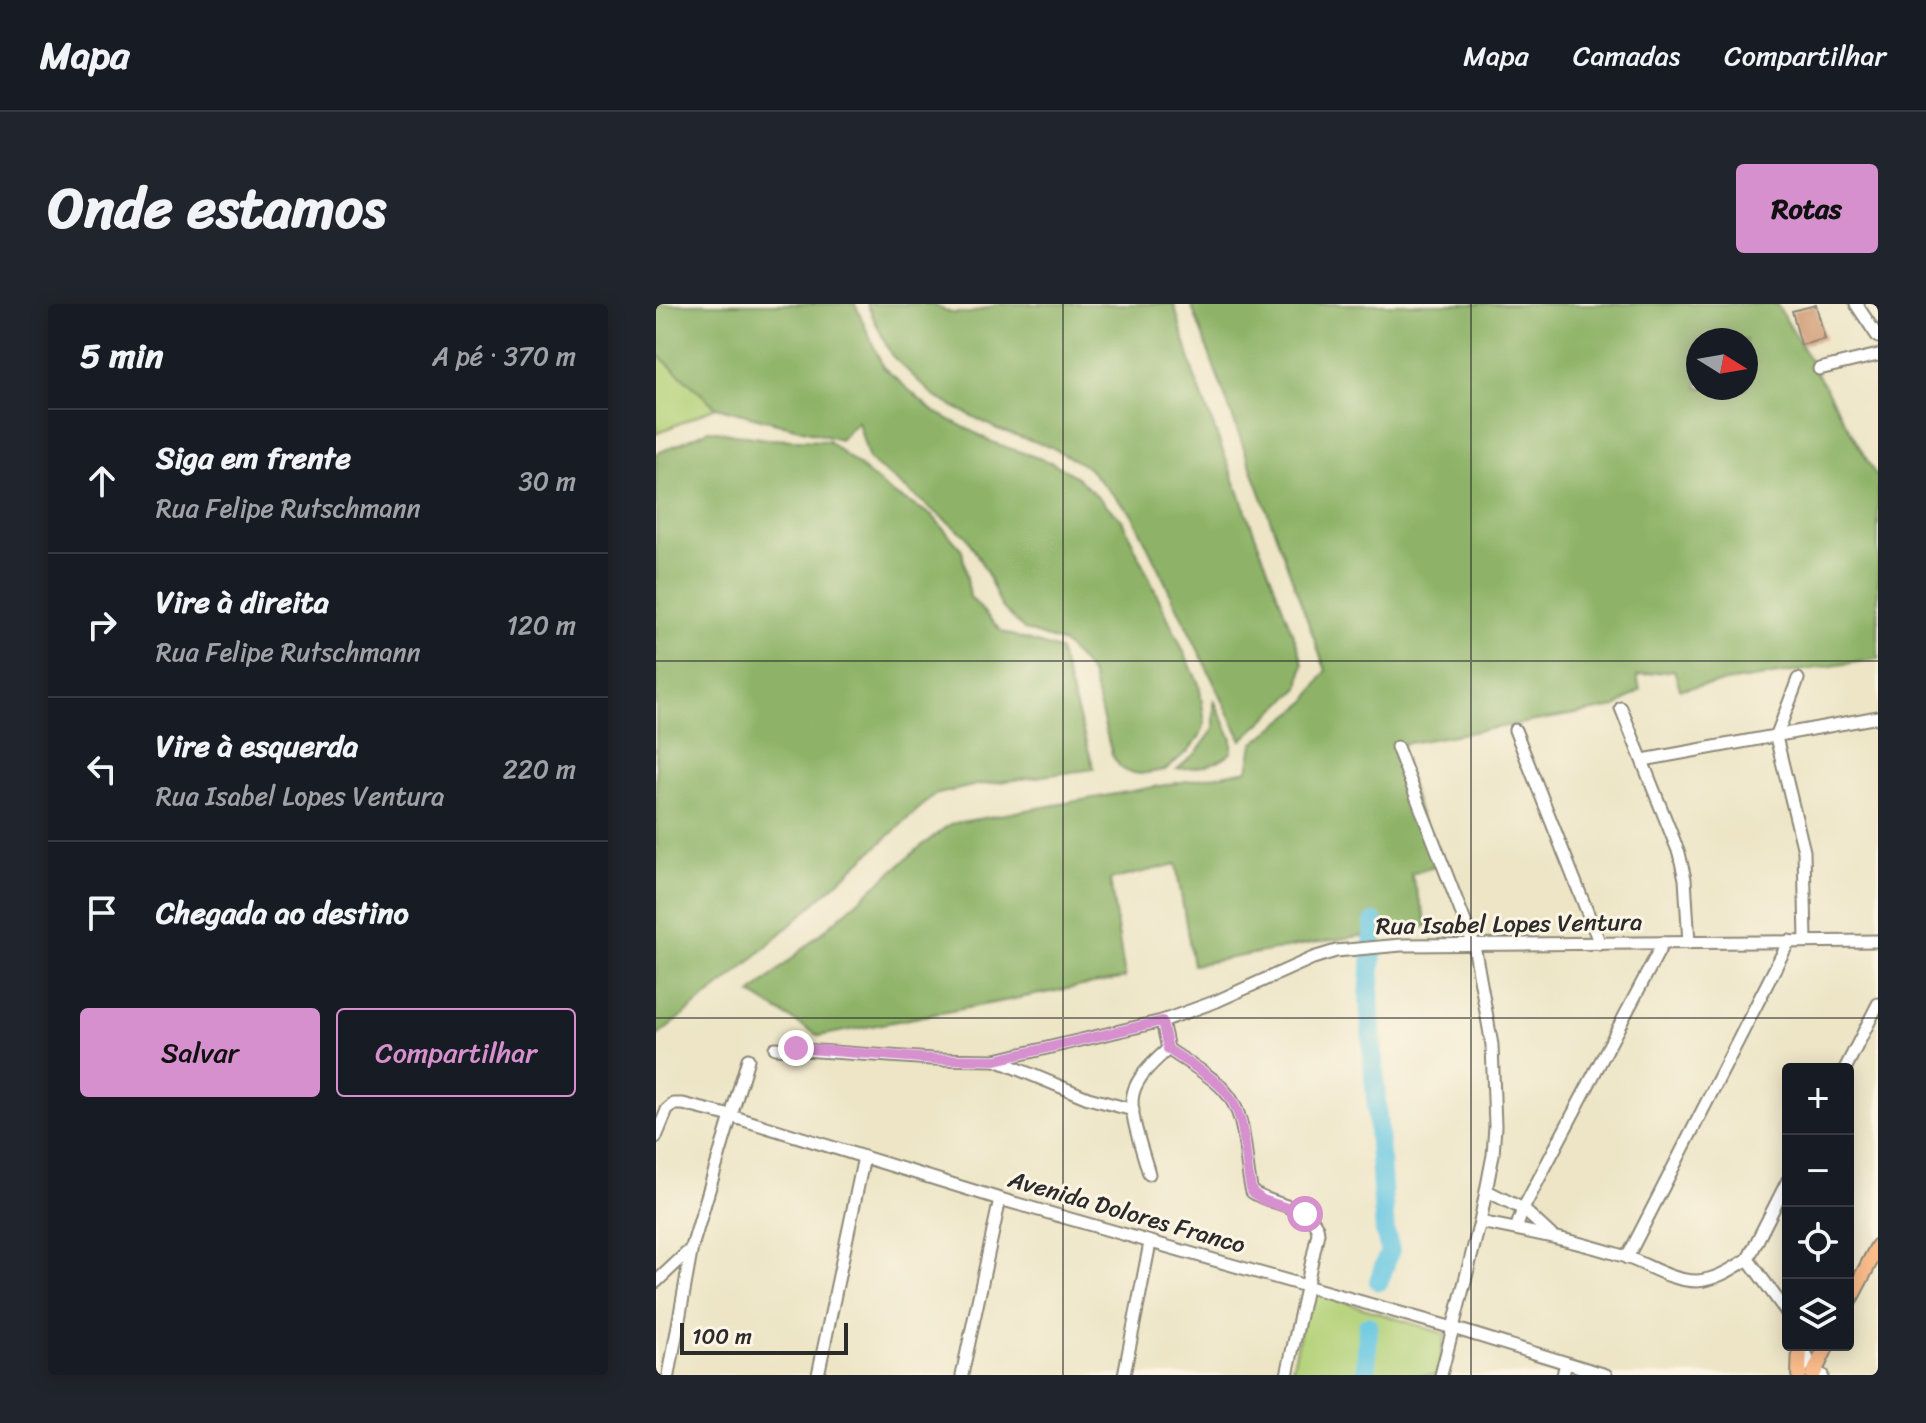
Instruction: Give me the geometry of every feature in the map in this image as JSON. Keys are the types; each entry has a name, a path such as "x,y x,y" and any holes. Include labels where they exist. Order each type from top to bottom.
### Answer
{"main road":[{"path":"1854,1292 1878,1246"},
{"path":"1803,1351 1812,1375"},
{"path":"1812,1375 1824,1351"}],"street":[{"path":"1856,304 1878,337"},
{"path":"1819,369 1878,355"},
{"path":"1798,679 1776,737 1804,851 1806,941"},
{"path":"1621,708 1682,866 1689,943"},
{"path":"1643,760 1878,717"},
{"path":"1515,730 1600,944"},
{"path":"1397,747 1474,945 1490,1026 1494,1069 1495,1126 1487,1191 1441,1375"},
{"path":"1627,1258 1789,941"},
{"name":"Rua Isabel Lopes Ventura","path":"775,1048 932,1059 996,1060 1162,1021 1336,951 1389,946 1878,941"},
{"path":"1516,1229 1523,1209 1663,943"},
{"path":"1848,1063 1878,1004"},
{"path":"1162,1021 1168,1049 1224,1089 1235,1104 1252,1192 1263,1200 1313,1218 1317,1224 1287,1375"},
{"path":"1149,1174 1133,1110 1133,1093 1139,1081 1168,1049"},
{"path":"669,1375 692,1247 748,1059"},
{"path":"996,1060 1088,1098 1133,1110"},
{"name":"Avenida Dolores Franco","path":"656,1137 667,1110 674,1104 731,1116 1000,1199 1453,1328 1565,1369 1606,1375"},
{"path":"818,1375 864,1157"},
{"path":"1487,1191 1523,1209 1551,1235"},
{"path":"1480,1222 1551,1235 1627,1258 1676,1278 1696,1281 1713,1279 1748,1259 1782,1192"},
{"path":"962,1375 1000,1199"},
{"path":"1124,1375 1150,1243"},
{"path":"656,1282 692,1247"},
{"path":"1748,1259 1782,1306"}],"green space":[{"path":"656,304 855,304 883,367 933,411 994,443 1053,463 1077,477 1122,520 1199,684 1205,723 1200,736 1188,751 1165,770 1140,774 1120,767 1112,755 1092,676 1080,660 1063,643 1024,630 1001,606 966,536 869,460 858,422 840,440 716,407 656,353"},
{"path":"867,304 931,304 951,313 971,313 998,304 1174,304 1194,375 1299,650 1303,664 1299,688 1242,740 1132,514 1087,467 1051,447 997,429 935,397 891,355"},
{"path":"1191,304 1777,304 1878,479 1878,659 1680,689 1674,670 1637,676 1640,690 1616,707 1397,745 1437,866 1411,874 1428,926 1193,965 1176,864 1110,880 1125,978 819,1036 751,994 950,824 1248,770 1253,744 1306,702 1326,671"},
{"path":"656,353 716,407 656,434"},
{"path":"709,430 766,439 828,441 892,493 932,515 962,550 970,597 1002,632 1059,650 1094,769 977,785 934,795 737,973 656,1037 656,454"},
{"path":"1214,700 1232,739 1232,752 1206,765 1177,769 1196,753 1214,729"},
{"path":"1309,1291 1445,1334 1437,1375 1291,1375"}],"building":[{"path":"1816,305 1825,339 1801,345 1792,311"}],"waterway":[{"path":"1374,923 1369,999 1385,1232 1390,1250 1379,1281"},
{"path":"1366,1375 1368,1326"}],"route":[{"path":"796,1048 932,1059 996,1060 1162,1021 1168,1049 1224,1089 1235,1104 1252,1192 1263,1200 1305,1214"}]}
